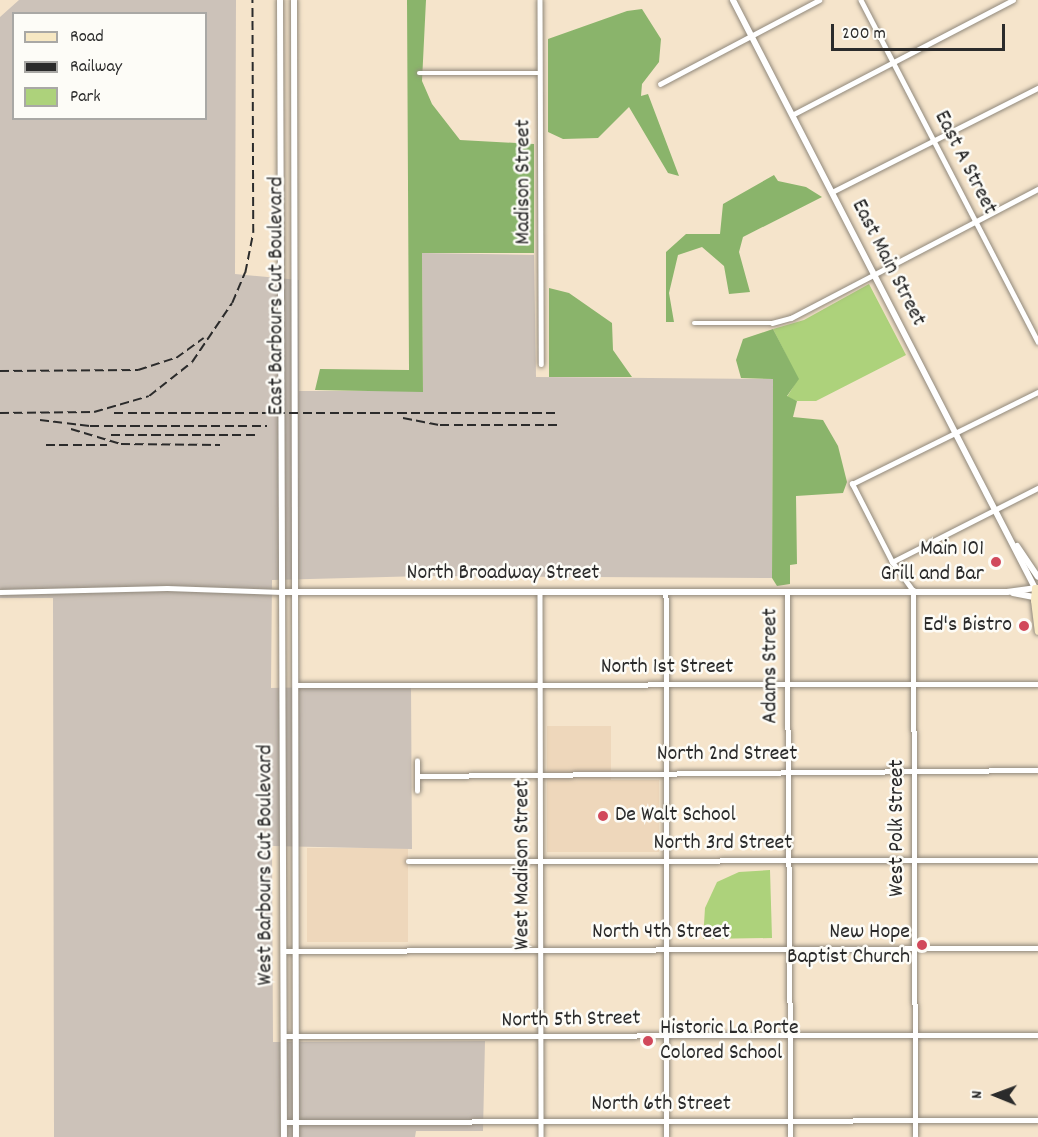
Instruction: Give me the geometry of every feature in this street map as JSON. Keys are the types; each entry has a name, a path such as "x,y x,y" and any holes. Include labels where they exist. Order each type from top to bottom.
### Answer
{"main road":[{"path":"1036,588 1038,631"}],"street":[{"name":"East Barbours Cut Boulevard","path":"280,0 282,592"},
{"name":"East Barbours Cut Boulevard","path":"294,0 295,592"},
{"name":"Madison Street","path":"540,0 541,364"},
{"name":"East Main Street","path":"733,0 1036,588"},
{"path":"660,84 819,0"},
{"name":"East A Street","path":"861,0 1038,342"},
{"path":"792,114 1013,0"},
{"path":"419,73 540,73"},
{"path":"832,192 1038,88"},
{"path":"280,130 295,130"},
{"path":"694,323 780,322 1038,189"},
{"path":"280,301 295,300"},
{"path":"914,591 892,562 852,484 1038,392"},
{"path":"281,442 296,442"},
{"path":"892,562 1038,488"},
{"name":"East Main Street","path":"1013,542 1038,577"},
{"name":"North Broadway Street","path":"0,592 167,588 282,592 1007,592 1036,588"},
{"path":"666,591 667,1137"},
{"name":"Adams Street","path":"787,591 791,1137"},
{"name":"West Polk Street","path":"914,591 915,1137"},
{"name":"West Barbours Cut Boulevard","path":"282,592 284,1137"},
{"name":"West Barbours Cut Boulevard","path":"295,592 296,1137"},
{"name":"West Madison Street","path":"540,592 541,1137"},
{"name":"North Broadway Street","path":"1007,592 1036,597"},
{"name":"North 1st Street","path":"295,685 1038,684"},
{"path":"417,761 417,791"},
{"name":"North 2nd Street","path":"417,776 1038,770"},
{"path":"283,802 296,803"},
{"path":"284,859 296,859"},
{"name":"North 3rd Street","path":"408,861 1038,860"},
{"name":"North 4th Street","path":"284,951 1038,948"},
{"name":"North 5th Street","path":"284,1036 541,1038 667,1035 1038,1035"},
{"name":"North 6th Street","path":"284,1122 1038,1120"}],"shaded area":[{"path":"19,0 236,0 235,274 299,280 299,391 423,391 422,253 534,255 536,377 773,379 772,578 424,576 272,580 271,688 411,685 412,849 272,846 273,1042 485,1041 483,1131 416,1131 415,1137 54,1137 53,598 0,598 0,17"},
{"name":"De Walt School","path":"547,726 611,726 611,780 659,780 659,852 547,852"},
{"path":"307,848 408,848 408,942 307,942"}],"green space":[{"path":"407,0 426,0 422,81 432,104 460,140 534,144 534,253 422,253 423,392 315,390 320,369 409,370"},
{"path":"642,9 661,39 659,62 642,84 641,96 648,94 679,176 668,173 629,107 598,138 563,139 548,132 548,39 627,11"},
{"path":"774,175 778,181 806,187 822,197 743,237 739,252 750,292 729,294 724,266 702,247 678,255 669,293 674,322 666,322 666,252 686,234 720,234 723,204"},
{"path":"869,284 906,355 816,401 797,401 787,397 798,379 773,329 804,320"},
{"path":"549,288 569,293 612,323 613,350 632,377 549,377"},
{"path":"773,329 799,379 787,396 797,401 793,417 823,420 838,446 847,482 843,493 796,496 797,564 790,565 790,584 777,586 772,578 773,379 741,378 736,360 743,339"},
{"path":"770,870 772,938 703,939 705,908 717,882 739,872"}],"railway":[{"path":"0,413 94,412 149,396 192,362 232,303 245,273 253,233 252,0"},
{"path":"0,371 138,370 176,358 204,338"},
{"path":"114,413 556,413"},
{"path":"403,418 440,425 558,425"},
{"path":"40,420 90,426 267,426"},
{"path":"71,429 121,444 220,445"},
{"path":"111,435 257,435"},
{"path":"46,445 107,445"}],"place":[{"name":"Main 101 Grill and Bar","path":"996,562"},
{"name":"Ed's Bistro","path":"1024,626"},
{"name":"De Walt School","path":"603,816"},
{"name":"New Hope Baptist Church","path":"922,945"},
{"name":"Historic La Porte Colored School","path":"648,1041"}]}
